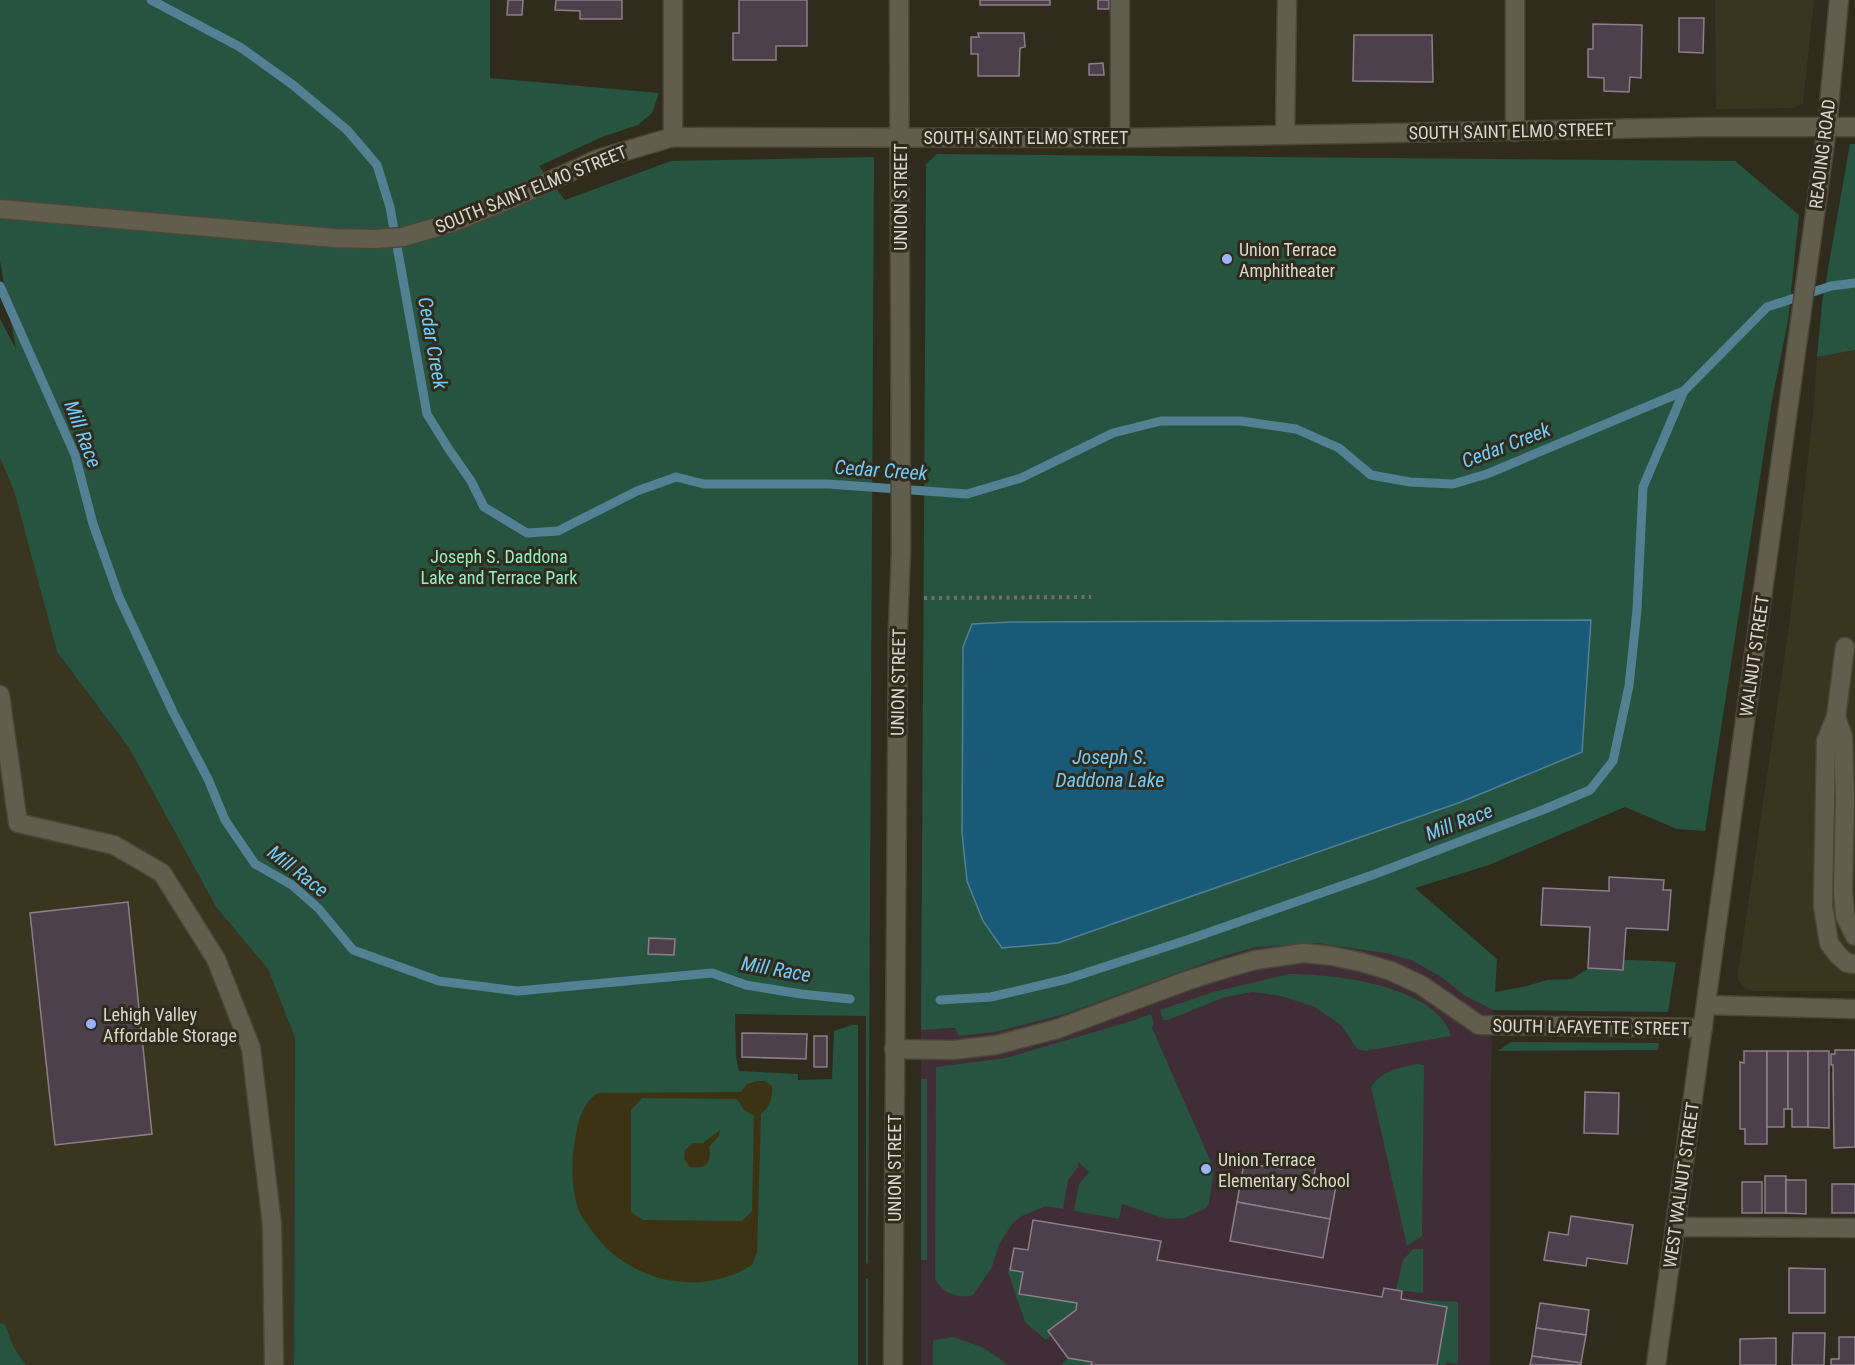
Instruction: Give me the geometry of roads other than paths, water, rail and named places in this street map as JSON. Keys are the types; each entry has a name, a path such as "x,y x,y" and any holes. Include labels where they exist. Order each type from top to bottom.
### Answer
{"street":[{"path":"673,0 673,137"},
{"name":"UNION STREET","path":"893,1365 898,629 901,550 899,0"},
{"path":"1119,138 1120,0"},
{"path":"1285,135 1287,0"},
{"path":"1515,0 1515,132"},
{"name":"READING ROAD","path":"1802,308 1827,127 1839,0"},
{"name":"SOUTH SAINT ELMO STREET","path":"0,209 334,238 374,239 403,237 454,222 598,159 673,137 1119,138 1708,127 1855,127"},
{"name":"WALNUT STREET","path":"1706,1005 1802,308"},
{"path":"1845,647 1836,717 1826,741 1823,906 1829,944 1847,963 1855,964"},
{"path":"0,695 18,823 114,845 162,873 216,959 251,1048 272,1225 274,1365"},
{"path":"1836,717 1843,737 1845,916 1855,936"},
{"name":"SOUTH LAFAYETTE STREET","path":"894,1049 953,1050 996,1045 1057,1029 1224,969 1265,958 1304,953 1351,960 1391,971 1420,985 1479,1025 1703,1028"},
{"name":"SOUTH LAFAYETTE STREET","path":"1706,1005 1855,1009"},
{"name":"WEST WALNUT STREET","path":"1656,1365 1706,1005"},
{"path":"1675,1227 1855,1228"}],"water":[{"name":"Joseph S. Daddona Lake","path":"1591,620 1582,752 1461,802 1058,943 1002,948 983,921 967,881 962,833 963,647 972,624"}],"waterway":[{"name":"Cedar Creek","path":"151,0 240,47 293,85 347,130 377,165 390,207 427,414 471,481 484,507 527,533 558,531 637,491 676,477 704,484 828,484 967,494 1021,478 1113,433 1161,421 1241,421 1296,429 1339,448 1371,475 1410,482 1453,484 1487,474 1684,391 1767,307 1831,286 1855,283"},
{"name":"Mill Race","path":"0,286 75,455 93,524 119,597 173,712 208,779 225,820 255,864 292,885 319,909 353,950 439,981 518,991 712,973 746,985 850,999"},
{"name":"Mill Race","path":"940,1000 991,997 1067,979 1190,939 1378,873 1590,790 1613,761 1629,686 1637,610 1643,487 1684,391"}],"place":[{"name":"Union Terrace Amphitheater","path":"1227,259"},
{"name":"Lehigh Valley Affordable Storage","path":"91,1024"},
{"name":"Union Terrace Elementary School","path":"1206,1169"}],"park label":[{"name":"Joseph S. Daddona Lake and Terrace Park","path":"499,566"}]}
